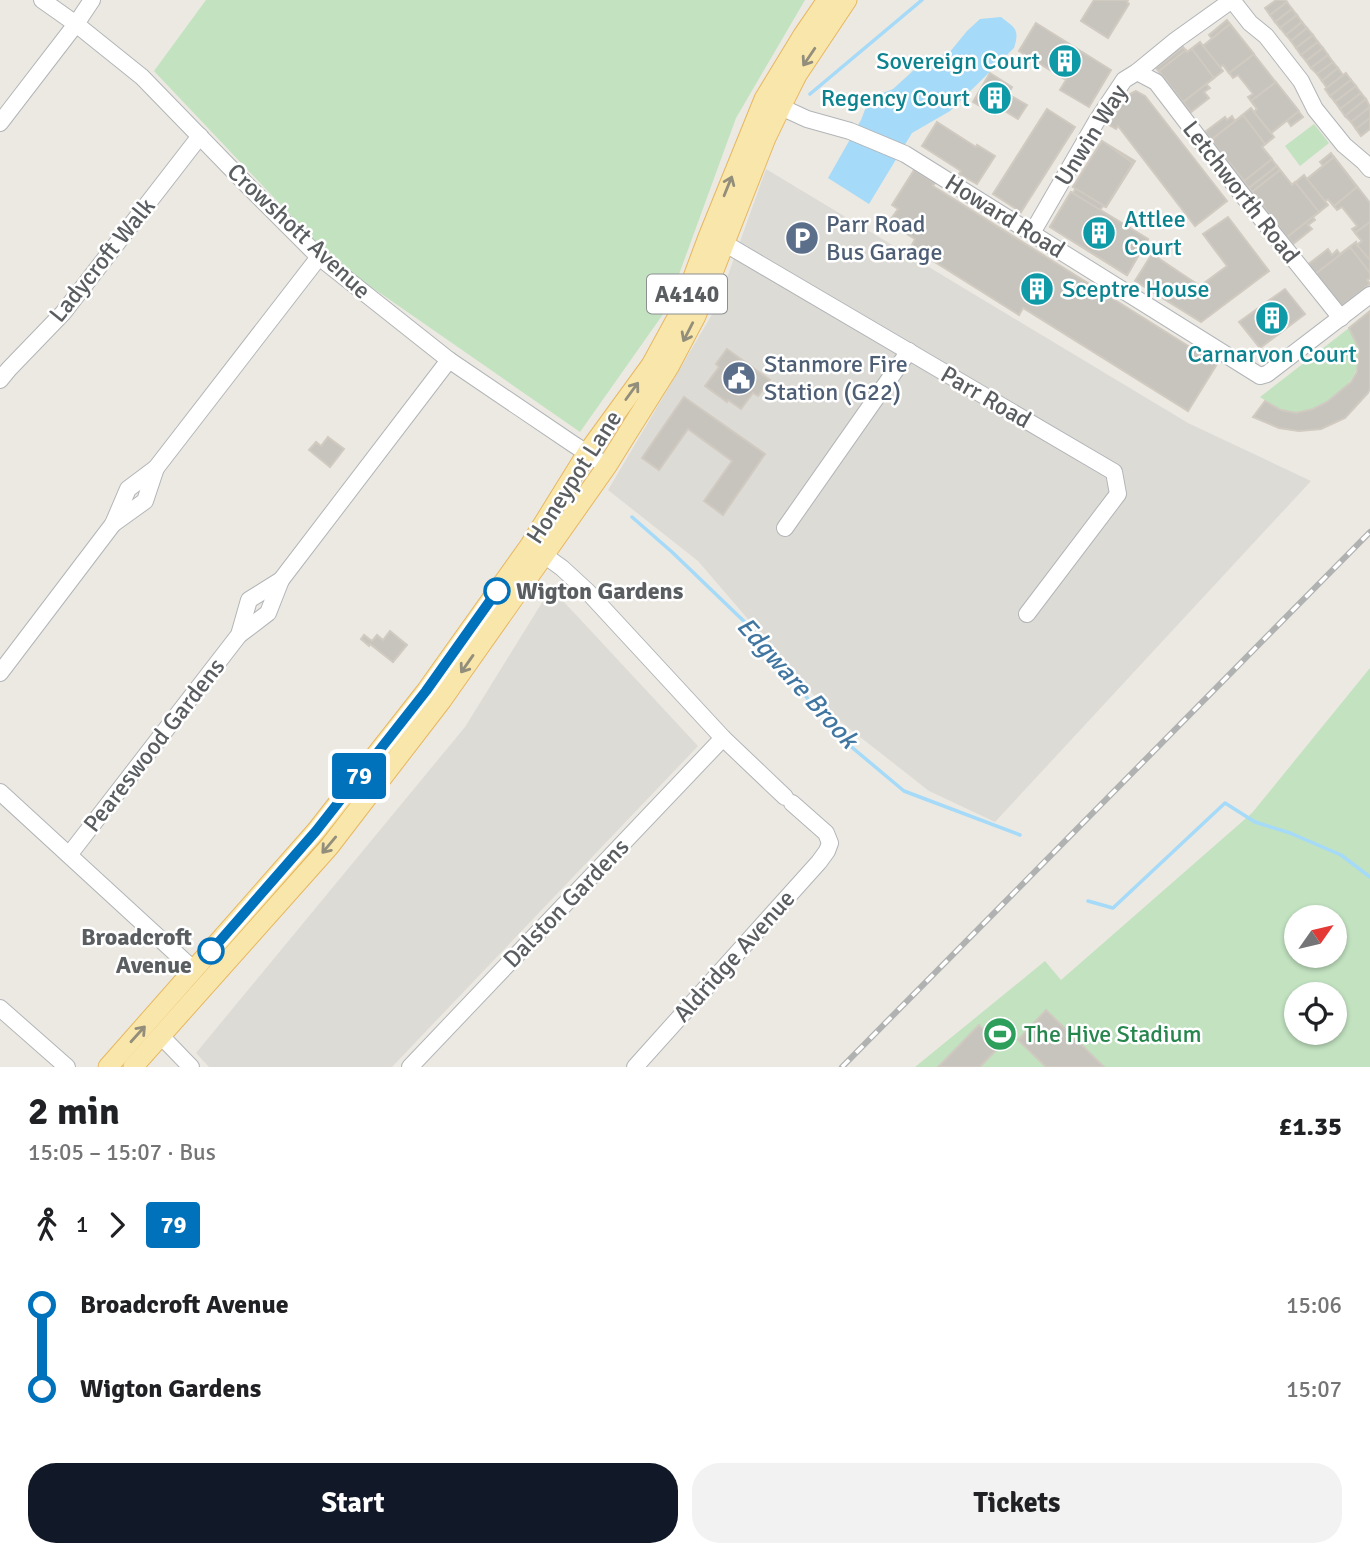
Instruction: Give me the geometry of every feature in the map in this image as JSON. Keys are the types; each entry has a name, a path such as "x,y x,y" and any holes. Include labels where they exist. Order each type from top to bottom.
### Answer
{"main road":[{"name":"Honeypot Lane","path":"134,1067 329,847 442,700 537,550 587,453 651,365 766,138 772,103 803,35 827,0"},
{"name":"Honeypot Lane","path":"772,103 797,75 847,0"},
{"name":"Honeypot Lane","path":"108,1067 316,831 537,550 607,466 669,368 696,316 716,240"}],"street":[{"name":"Crowshott Avenue","path":"43,0 142,77 319,257 449,360 607,466"},
{"path":"0,123 92,0"},
{"path":"1232,0 1250,23 1266,36 1301,81 1315,108 1344,145 1370,169"},
{"name":"Unwin Way","path":"1032,233 1124,79 1232,0"},
{"name":"Letchworth Road","path":"1137,72 1156,82 1341,318"},
{"name":"Howard Road","path":"772,103 807,119 850,131 905,154 1260,376 1267,374 1370,295"},
{"name":"Ladycroft Walk","path":"0,380 63,313 200,136"},
{"name":"Parr Road","path":"716,240 1114,472 1118,494 1027,614"},
{"path":"0,673 113,524 128,489 156,468 319,257"},
{"path":"785,528 909,351"},
{"name":"Peareswood Gardens","path":"69,855 239,635 249,600 281,580 449,360"},
{"path":"537,550 588,592 723,738"},
{"name":"Aldridge Avenue","path":"635,1067 819,862 830,843 826,833 723,738"},
{"name":"Dalston Gardens","path":"410,1067 723,738"},
{"path":"0,792 194,970"},
{"path":"0,1008 67,1067"},
{"path":"161,1036 191,1067"}],"shaded area":[{"path":"766,169 1188,423 1311,481 995,822 929,791 827,711 698,561 608,490 717,306"},
{"path":"551,588 698,746 392,1067 209,1067 196,1053 465,727"}],"green space":[{"path":"206,0 805,0 736,118 666,310 580,432 334,261 154,71"},
{"path":"1314,124 1329,143 1300,166 1285,146"},
{"path":"1349,328 1359,347 1360,359 1350,382 1329,401 1305,412 1294,413 1280,409 1260,397"},
{"path":"1370,668 1370,1067 915,1067 1045,961 1061,980 1252,813"}],"water":[{"path":"1001,17 1015,30 1014,48 950,111 912,133 869,204 828,178 866,107 878,95 893,89 926,59 949,53 980,19"}],"building":[{"path":"1094,0 1128,0 1129,4 1108,38 1081,21"},
{"path":"1276,0 1287,2 1270,15 1265,8"},
{"path":"1287,2 1292,9 1275,22 1270,15"},
{"path":"1292,9 1297,15 1280,28 1275,22"},
{"path":"1297,15 1302,22 1286,35 1280,28"},
{"path":"1227,20 1303,117 1291,126 1287,120 1271,133 1274,137 1262,147 1277,166 1249,188 1205,132 1225,117 1227,120 1232,116 1235,121 1251,108 1254,112 1257,109 1248,97 1253,94 1238,75 1233,78 1223,65 1220,67 1223,71 1206,84 1210,88 1204,92 1209,98 1191,112 1156,68 1183,47 1187,52 1200,42 1203,46 1212,39 1209,35"},
{"path":"1302,22 1307,28 1291,41 1286,35"},
{"name":"Sovereign Court","path":"1036,23 1111,70 1089,107 1060,90 1066,80 1019,51"},
{"path":"1230,24 1254,54 1229,73 1223,65 1220,67 1203,46"},
{"path":"1307,28 1313,35 1296,48 1291,41"},
{"path":"1313,35 1318,42 1301,55 1296,48"},
{"path":"1318,42 1323,48 1306,61 1301,55"},
{"path":"1323,48 1328,55 1311,68 1306,61"},
{"path":"1192,49 1214,78 1183,102 1159,71 1186,50 1187,52"},
{"path":"1328,55 1333,62 1317,74 1311,68"},
{"path":"1333,62 1338,68 1322,81 1317,74"},
{"path":"1338,68 1343,75 1327,88 1322,81"},
{"name":"Regency Court","path":"990,73 1012,87 1008,94 1027,105 1018,119 1000,108 995,115 973,102"},
{"path":"1346,73 1351,80 1330,96 1325,89"},
{"path":"1351,80 1356,86 1335,102 1330,96"},
{"path":"1276,82 1299,111 1271,133 1254,112 1257,109 1251,101"},
{"path":"1356,86 1361,93 1340,109 1335,102"},
{"path":"1136,91 1145,96 1227,201 1195,226 1118,126 1116,129 1109,125 1128,95"},
{"path":"1361,93 1366,99 1345,116 1340,109"},
{"path":"1366,99 1370,107 1351,122 1345,116"},
{"path":"1370,107 1370,118 1356,129 1351,122"},
{"path":"1047,109 1075,127 1021,212 993,194"},
{"path":"1243,115 1265,144 1262,147 1272,159 1244,181 1211,140"},
{"path":"1370,118 1370,129 1361,136 1356,129"},
{"path":"937,122 995,156 977,184 922,146"},
{"name":"Attlee Court","path":"1102,141 1135,161 1106,207 1103,206 1100,210 1148,239 1127,275 1050,227"},
{"name":"Attlee Court","path":"1102,141 1133,163 1106,207 1073,187"},
{"path":"1331,153 1370,203 1370,278 1367,280 1370,284 1339,308 1306,266 1328,249 1332,255 1337,250 1340,254 1356,242 1357,245 1362,241 1352,229 1357,226 1342,207 1337,210 1328,199 1325,201 1328,205 1313,217 1315,220 1308,225 1312,229 1293,244 1249,188 1277,166 1292,185 1304,175 1307,179 1323,166 1320,162"},
{"path":"1334,157 1357,187 1334,206 1328,199 1325,201 1307,179"},
{"name":"Sceptre House","path":"914,170 935,183 933,186 1217,364 1188,411 1023,308 1019,315 911,247 915,239 902,231 905,228 891,219 898,209 892,205"},
{"path":"1280,170 1292,185 1295,182 1319,212 1287,237 1252,192"},
{"name":"Attlee Court","path":"1071,192 1148,239 1127,275 1050,227"},
{"path":"1228,217 1269,271 1201,322 1135,281 1152,254 1200,286 1227,266 1203,234"},
{"path":"1370,222 1370,260 1357,245 1362,241 1355,233"},
{"path":"1350,247 1370,273 1367,280 1370,284 1339,308 1314,275"},
{"name":"Carnarvon Court","path":"1285,289 1305,314 1260,348 1239,322"},
{"path":"1370,311 1370,388 1345,418 1321,429 1299,431 1279,428 1253,417 1265,401 1281,410 1296,413 1313,409 1327,402 1351,382 1357,372 1359,349 1349,328"},
{"name":"Stanmore Fire Station (G22)","path":"727,349 770,380 758,396 753,393 741,409 705,386 719,367 716,364"},
{"path":"684,397 765,454 723,515 704,501 732,461 688,429 659,470 642,458"},
{"path":"328,437 344,449 330,467 309,450 316,442 321,446"},
{"path":"390,631 407,645 393,662 361,639 364,635 372,641 377,635 383,640"},
{"path":"1046,1010 1104,1067 1046,1067 1018,1040"},
{"path":"979,1025 1000,1046 980,1067 938,1067"}],"waterway":[{"path":"810,94 922,0"},
{"name":"Edgware Brook","path":"632,517 752,629 836,734 904,791 1020,835"},
{"name":"Edgware Brook","path":"1088,901 1113,908 1225,803 1255,822 1290,833 1341,855 1370,877"}],"railway":[{"path":"842,1067 1370,532"}],"bus line":[{"name":"79","path":"211,951 316,831 426,691 497,591"}],"place":[{"name":"Sovereign Court","path":"1065,61"},
{"name":"Regency Court","path":"995,98"},
{"name":"Attlee Court","path":"1099,233"},
{"name":"Parr Road Bus Garage","path":"802,238"},
{"name":"Sceptre House","path":"1037,289"},
{"name":"Carnarvon Court","path":"1272,318"},
{"name":"Stanmore Fire Station (G22)","path":"739,378"},
{"name":"Wigton Gardens","path":"497,591"},
{"name":"Broadcroft Avenue","path":"211,951"},
{"name":"The Hive Stadium","path":"1000,1034"}]}
